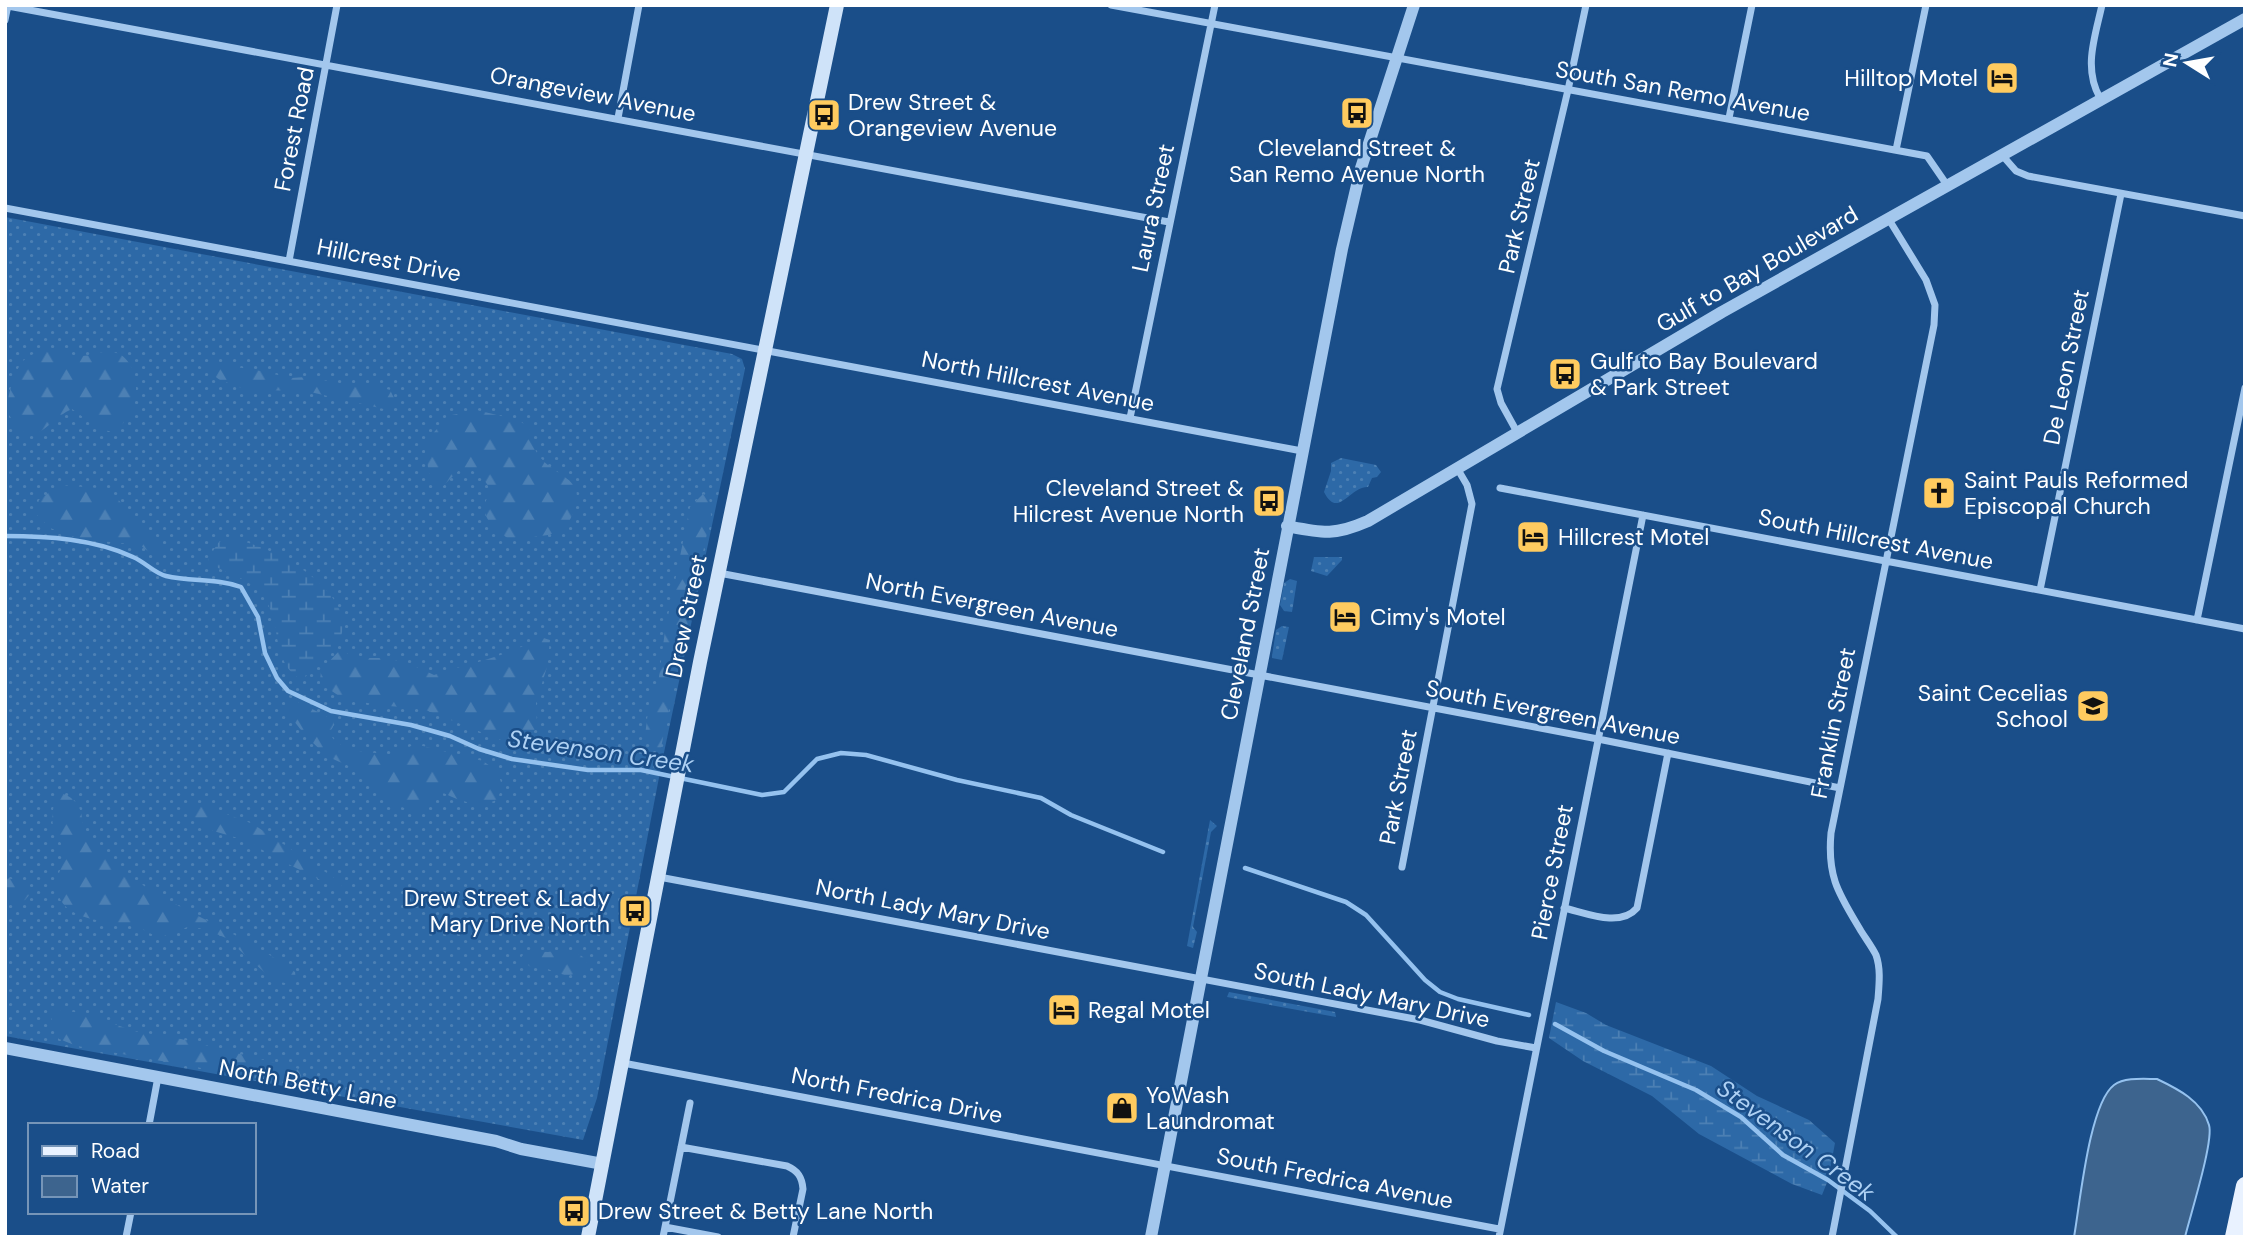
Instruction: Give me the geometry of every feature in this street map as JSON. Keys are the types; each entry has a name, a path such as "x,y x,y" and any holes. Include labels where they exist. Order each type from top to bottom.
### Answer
{"main road":[{"name":"Drew Street","path":"588,1237 681,753 837,5"},
{"path":"2234,1237 2245,1186"}],"street":[{"name":"Orangeview Avenue","path":"8,5 1169,222"},
{"path":"5,20 8,5"},
{"name":"Forest Road","path":"289,261 337,5"},
{"path":"618,118 639,5"},
{"name":"South San Remo Avenue","path":"1111,5 1927,156 1947,185"},
{"name":"Laura Street","path":"1130,418 1215,5"},
{"name":"Cleveland Street","path":"1151,1237 1342,249 1361,168 1414,5"},
{"name":"Park Street","path":"1517,432 1497,389 1586,5"},
{"path":"1729,118 1752,5"},
{"path":"1896,150 1926,5"},
{"path":"2101,98 2092,79 2090,67 2102,5"},
{"name":"Gulf to Bay Boulevard","path":"1287,526 1322,533 1345,531 1368,521 1888,218 2245,20"},
{"path":"2001,154 2011,167 2028,176 2245,216"},
{"name":"De Leon Street","path":"2040,590 2120,194"},
{"name":"Hillcrest Drive","path":"5,208 766,350"},
{"name":"Franklin Street","path":"1832,1237 1880,977 1875,955 1832,878 1829,857 1831,833 1934,325 1935,305 1926,280 1888,218"},
{"name":"North Hillcrest Avenue","path":"766,350 1302,451"},
{"path":"2197,620 2245,388"},
{"name":"Park Street","path":"1402,867 1472,504 1467,485 1457,468"},
{"name":"South Hillcrest Avenue","path":"1500,488 2245,629"},
{"name":"Pierce Street","path":"1499,1233 1643,515"},
{"name":"North Evergreen Avenue","path":"718,573 1259,676"},
{"name":"South Evergreen Avenue","path":"1259,676 1598,739 1840,788"},
{"path":"1564,908 1619,920 1631,916 1637,908 1668,753"},
{"name":"North Lady Mary Drive","path":"659,877 1200,980"},
{"name":"South Lady Mary Drive","path":"1200,980 1420,1020 1497,1041 1536,1048"},
{"name":"North Betty Lane","path":"5,1048 496,1141 522,1149 603,1164"},
{"name":"North Fredrica Drive","path":"623,1063 1164,1166"},
{"path":"149,1123 158,1077"},
{"path":"663,1237 690,1103"},
{"path":"681,1147 787,1166 795,1170 803,1181 803,1189 793,1237"},
{"name":"South Fredrica Avenue","path":"1164,1166 1499,1233"},
{"path":"126,1237 131,1214"},
{"path":"665,1227 718,1237"}],"green space":[{"path":"5,217 732,354 742,359 745,369 662,762 597,1098 583,1140 5,1036"},
{"path":"50,349 82,356 111,352 129,363 136,384 134,404 127,419 118,428 113,432 99,429 72,409 34,435 20,431 7,407 15,376 27,358"},
{"path":"208,363 291,378 306,377 345,384 371,385 390,390 395,400 384,409 306,391 247,390 220,380 200,366"},
{"path":"476,410 519,420 532,431 533,445 541,458 575,487 577,497 574,511 564,530 511,540 497,530 486,516 485,503 489,494 487,483 469,468 458,471 443,486 436,486 430,478 424,445 447,416"},
{"path":"1341,458 1376,465 1381,472 1372,478 1368,487 1334,503 1324,492 1331,463"},
{"path":"59,485 112,492 132,516 157,539 162,551 154,556 140,545 80,539 50,528 35,513 39,500"},
{"path":"703,494 709,497 711,515 660,752 656,751 645,736 649,703 658,684 665,631 690,507"},
{"path":"225,538 261,547 282,557 321,584 335,601 342,618 341,636 329,654 302,680 292,673 281,654 274,620 265,599 247,582 210,564 208,559 218,543"},
{"path":"1314,557 1342,557 1342,560 1327,576 1311,571"},
{"path":"1290,579 1297,581 1292,612 1284,611 1280,605 1284,583"},
{"path":"1282,626 1289,627 1282,660 1272,656 1276,630"},
{"path":"540,637 550,640 547,667 536,703 537,727 526,741 506,742 423,709 342,698 320,683 321,670 341,649 353,656 402,662 434,675 501,655"},
{"path":"286,696 334,720 329,733 335,741 350,750 393,755 415,744 483,761 497,771 502,785 498,799 476,804 441,792 420,811 401,807 359,772 333,759 313,743 285,708"},
{"path":"58,792 75,801 81,811 82,830 111,862 155,893 273,957 295,972 296,981 289,984 273,980 226,938 207,930 190,926 159,938 140,928 91,919 69,909 61,901 56,885 64,853 52,820"},
{"path":"200,804 253,824 342,883 340,890 248,841 203,828 187,812 192,805"},
{"path":"1210,820 1217,826 1211,832 1193,927 1197,932 1193,948 1187,946"},
{"path":"5,878 19,880 30,886 31,893 25,900 5,905"},
{"path":"562,950 582,957 587,963 585,971 567,976 542,967 532,968 520,959 526,951"},
{"path":"1229,992 1335,1012 1336,1017 1227,997"},
{"path":"1556,1002 1586,1013 1606,1025 1711,1066 1757,1096 1809,1120 1835,1143 1828,1180 1822,1195 1792,1184 1699,1134 1652,1096 1583,1061 1549,1038"},
{"path":"53,1009 88,1014 133,1031 181,1039 299,1069 301,1075 299,1080 280,1082 77,1046 59,1039 50,1015"}],"water":[{"path":"2157,1079 2195,1103 2209,1125 2205,1162 2185,1237 2074,1237 2092,1133 2105,1096 2114,1085 2124,1081"}],"waterway":[{"name":"Stevenson Creek","path":"5,536 87,542 133,557 166,576 223,582 241,587 258,617 265,653 277,678 288,691 331,711 411,725 512,759 588,770 641,770 762,795 784,792 817,759 841,753 866,755 957,780 1041,798 1071,815 1163,852"},
{"name":"Stevenson Creek","path":"1245,868 1346,902 1366,915 1425,980 1440,992 1458,999 1529,1015"},
{"name":"Stevenson Creek","path":"1555,1024 1604,1051 1696,1090 1741,1117 1783,1155 1828,1180 1870,1211 1897,1237"}],"place":[{"name":"Hilltop Motel","path":"2002,78"},
{"name":"Cleveland Street & San Remo Avenue North","path":"1357,113"},
{"name":"Drew Street & Orangeview Avenue","path":"824,115"},
{"name":"Gulf to Bay Boulevard & Park Street","path":"1565,374"},
{"name":"Saint Pauls Reformed Episcopal Church","path":"1939,493"},
{"name":"Cleveland Street & Hilcrest Avenue North","path":"1269,501"},
{"name":"Hillcrest Motel","path":"1533,537"},
{"name":"Cimy's Motel","path":"1345,617"},
{"name":"Saint Cecelias School","path":"2093,706"},
{"name":"Drew Street & Lady Mary Drive North","path":"635,911"},
{"name":"Regal Motel","path":"1064,1010"},
{"name":"YoWash Laundromat","path":"1122,1108"},
{"name":"Drew Street & Betty Lane North","path":"574,1211"}]}
